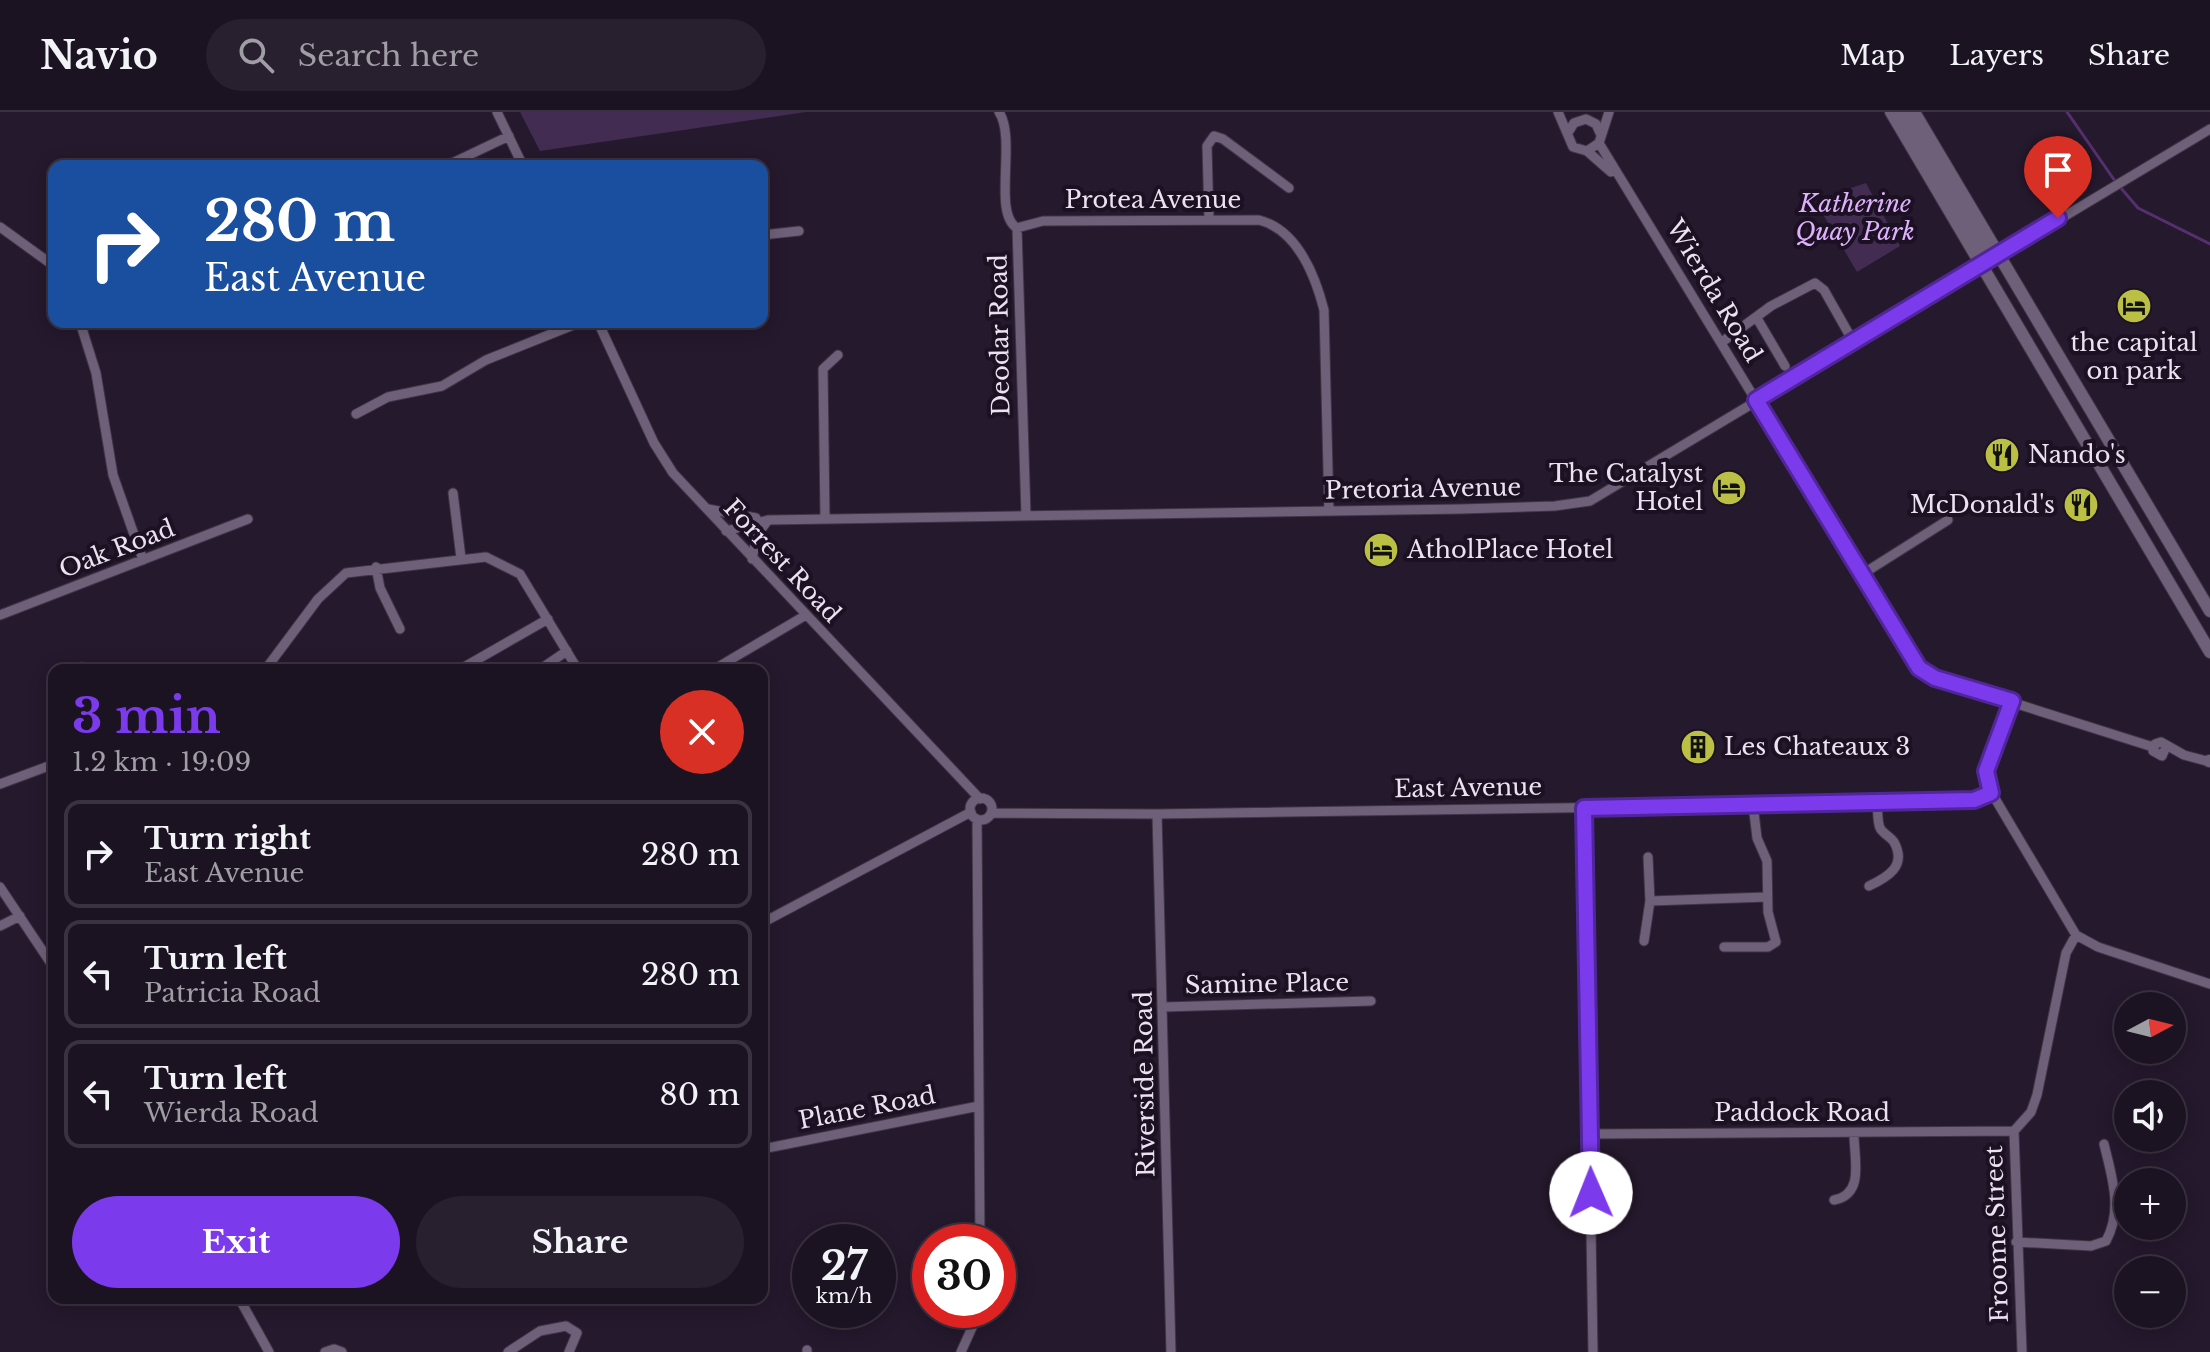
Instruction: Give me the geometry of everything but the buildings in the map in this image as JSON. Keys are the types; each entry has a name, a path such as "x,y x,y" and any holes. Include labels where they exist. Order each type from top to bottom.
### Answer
{"main road":[{"path":"1891,112 2135,519 2210,652"},
{"path":"1903,112 1983,248 1980,265"},
{"path":"1914,112 2210,611"}],"street":[{"path":"497,112 520,160"},
{"name":"Deodar Road","path":"999,112 1006,135 1007,216 1017,228 1026,515"},
{"path":"1558,112 1569,131 1573,147 1587,151 1600,138 1609,112"},
{"path":"1570,112 1577,121"},
{"path":"1569,131 1577,121 1590,120 1598,112"},
{"path":"1590,120 1600,138"},
{"name":"Pretoria Avenue","path":"726,531 768,520 825,518 1555,506 1590,501 1997,254 2210,129"},
{"path":"459,160 509,136"},
{"path":"1209,220 1207,146 1214,136 1223,139 1289,188"},
{"name":"Wierda Road","path":"1600,138 1617,177 1656,232 1861,575 1923,672 2153,747 2156,755 2165,750 2210,761"},
{"name":"Wierda Road","path":"1587,151 1617,177"},
{"name":"Protea Avenue","path":"1017,228 1043,221 1259,220 1273,225 1288,237 1315,279 1326,329 1329,511"},
{"path":"0,227 48,262"},
{"path":"768,234 799,231"},
{"path":"1722,342 1758,320 1771,306 1815,283 1824,290 1854,343"},
{"path":"1758,320 1785,366"},
{"path":"82,328 96,373 110,467 143,560"},
{"path":"356,414 388,397 442,386 486,360 566,328"},
{"name":"Forrest Road","path":"601,328 666,464 980,799"},
{"path":"825,518 823,369 838,355"},
{"path":"453,493 461,558"},
{"path":"706,509 768,520 757,535 752,559"},
{"name":"Oak Road","path":"0,615 248,519"},
{"path":"1861,575 1948,520"},
{"path":"270,664 334,581 354,570 461,558 495,559 520,574 575,664"},
{"path":"376,567 380,588 400,629"},
{"path":"723,664 806,615"},
{"path":"469,664 548,619"},
{"path":"548,664 567,651"},
{"path":"2012,701 1986,771 1991,793 2076,935 2098,947 2210,984"},
{"path":"0,784 48,766"},
{"name":"East Avenue","path":"991,813 1157,814 1968,801 1991,793"},
{"path":"768,920 974,816 986,819 991,813 988,801 980,799 972,804 974,816 980,1224"},
{"path":"1869,886 1888,877 1896,869 1895,844 1879,827 1877,802"},
{"path":"1724,947 1768,947 1776,942 1767,897 1767,861 1757,838 1753,804"},
{"path":"1584,808 1593,1352"},
{"name":"Riverside Road","path":"1157,814 1171,1352"},
{"path":"1644,941 1650,901 1648,857"},
{"path":"0,887 48,959"},
{"path":"1650,901 1767,897"},
{"path":"0,926 20,916"},
{"name":"Froome Street","path":"2022,1352 2014,1131 2034,1105 2063,967 2076,935"},
{"name":"Samine Place","path":"1164,1007 1371,1001"},
{"name":"Plane Road","path":"768,1148 979,1106"},
{"name":"Paddock Road","path":"1590,1134 2014,1131"},
{"path":"1834,1200 1848,1196 1854,1189 1854,1134"},
{"path":"2016,1242 2091,1246 2106,1241 2115,1226 2115,1188 2104,1144"},
{"path":"246,1304 269,1352"},
{"path":"508,1352 540,1331 566,1326 577,1333 569,1352"},
{"path":"961,1352 972,1328"},
{"path":"325,1352 334,1349 342,1352"}],"green space":[{"path":"520,112 806,112 540,151"},
{"name":"Katherine Quay Park","path":"1866,183 1900,246 1857,272 1818,206 1838,192"}],"waterway":[{"path":"2067,112 2115,181"},
{"path":"2120,187 2138,208 2210,244"}],"place":[{"name":"the capital on park","path":"2134,306"},
{"name":"Nando's","path":"2002,455"},
{"name":"The Catalyst Hotel","path":"1729,488"},
{"name":"McDonald's","path":"2081,505"},
{"name":"AtholPlace Hotel","path":"1381,550"},
{"name":"Les Chateaux 3","path":"1698,747"}],"route":[{"path":"1591,1193 1584,808 1974,800 1991,793 1986,771 2012,701 1935,678 1919,668 1756,400 2058,218"}]}
